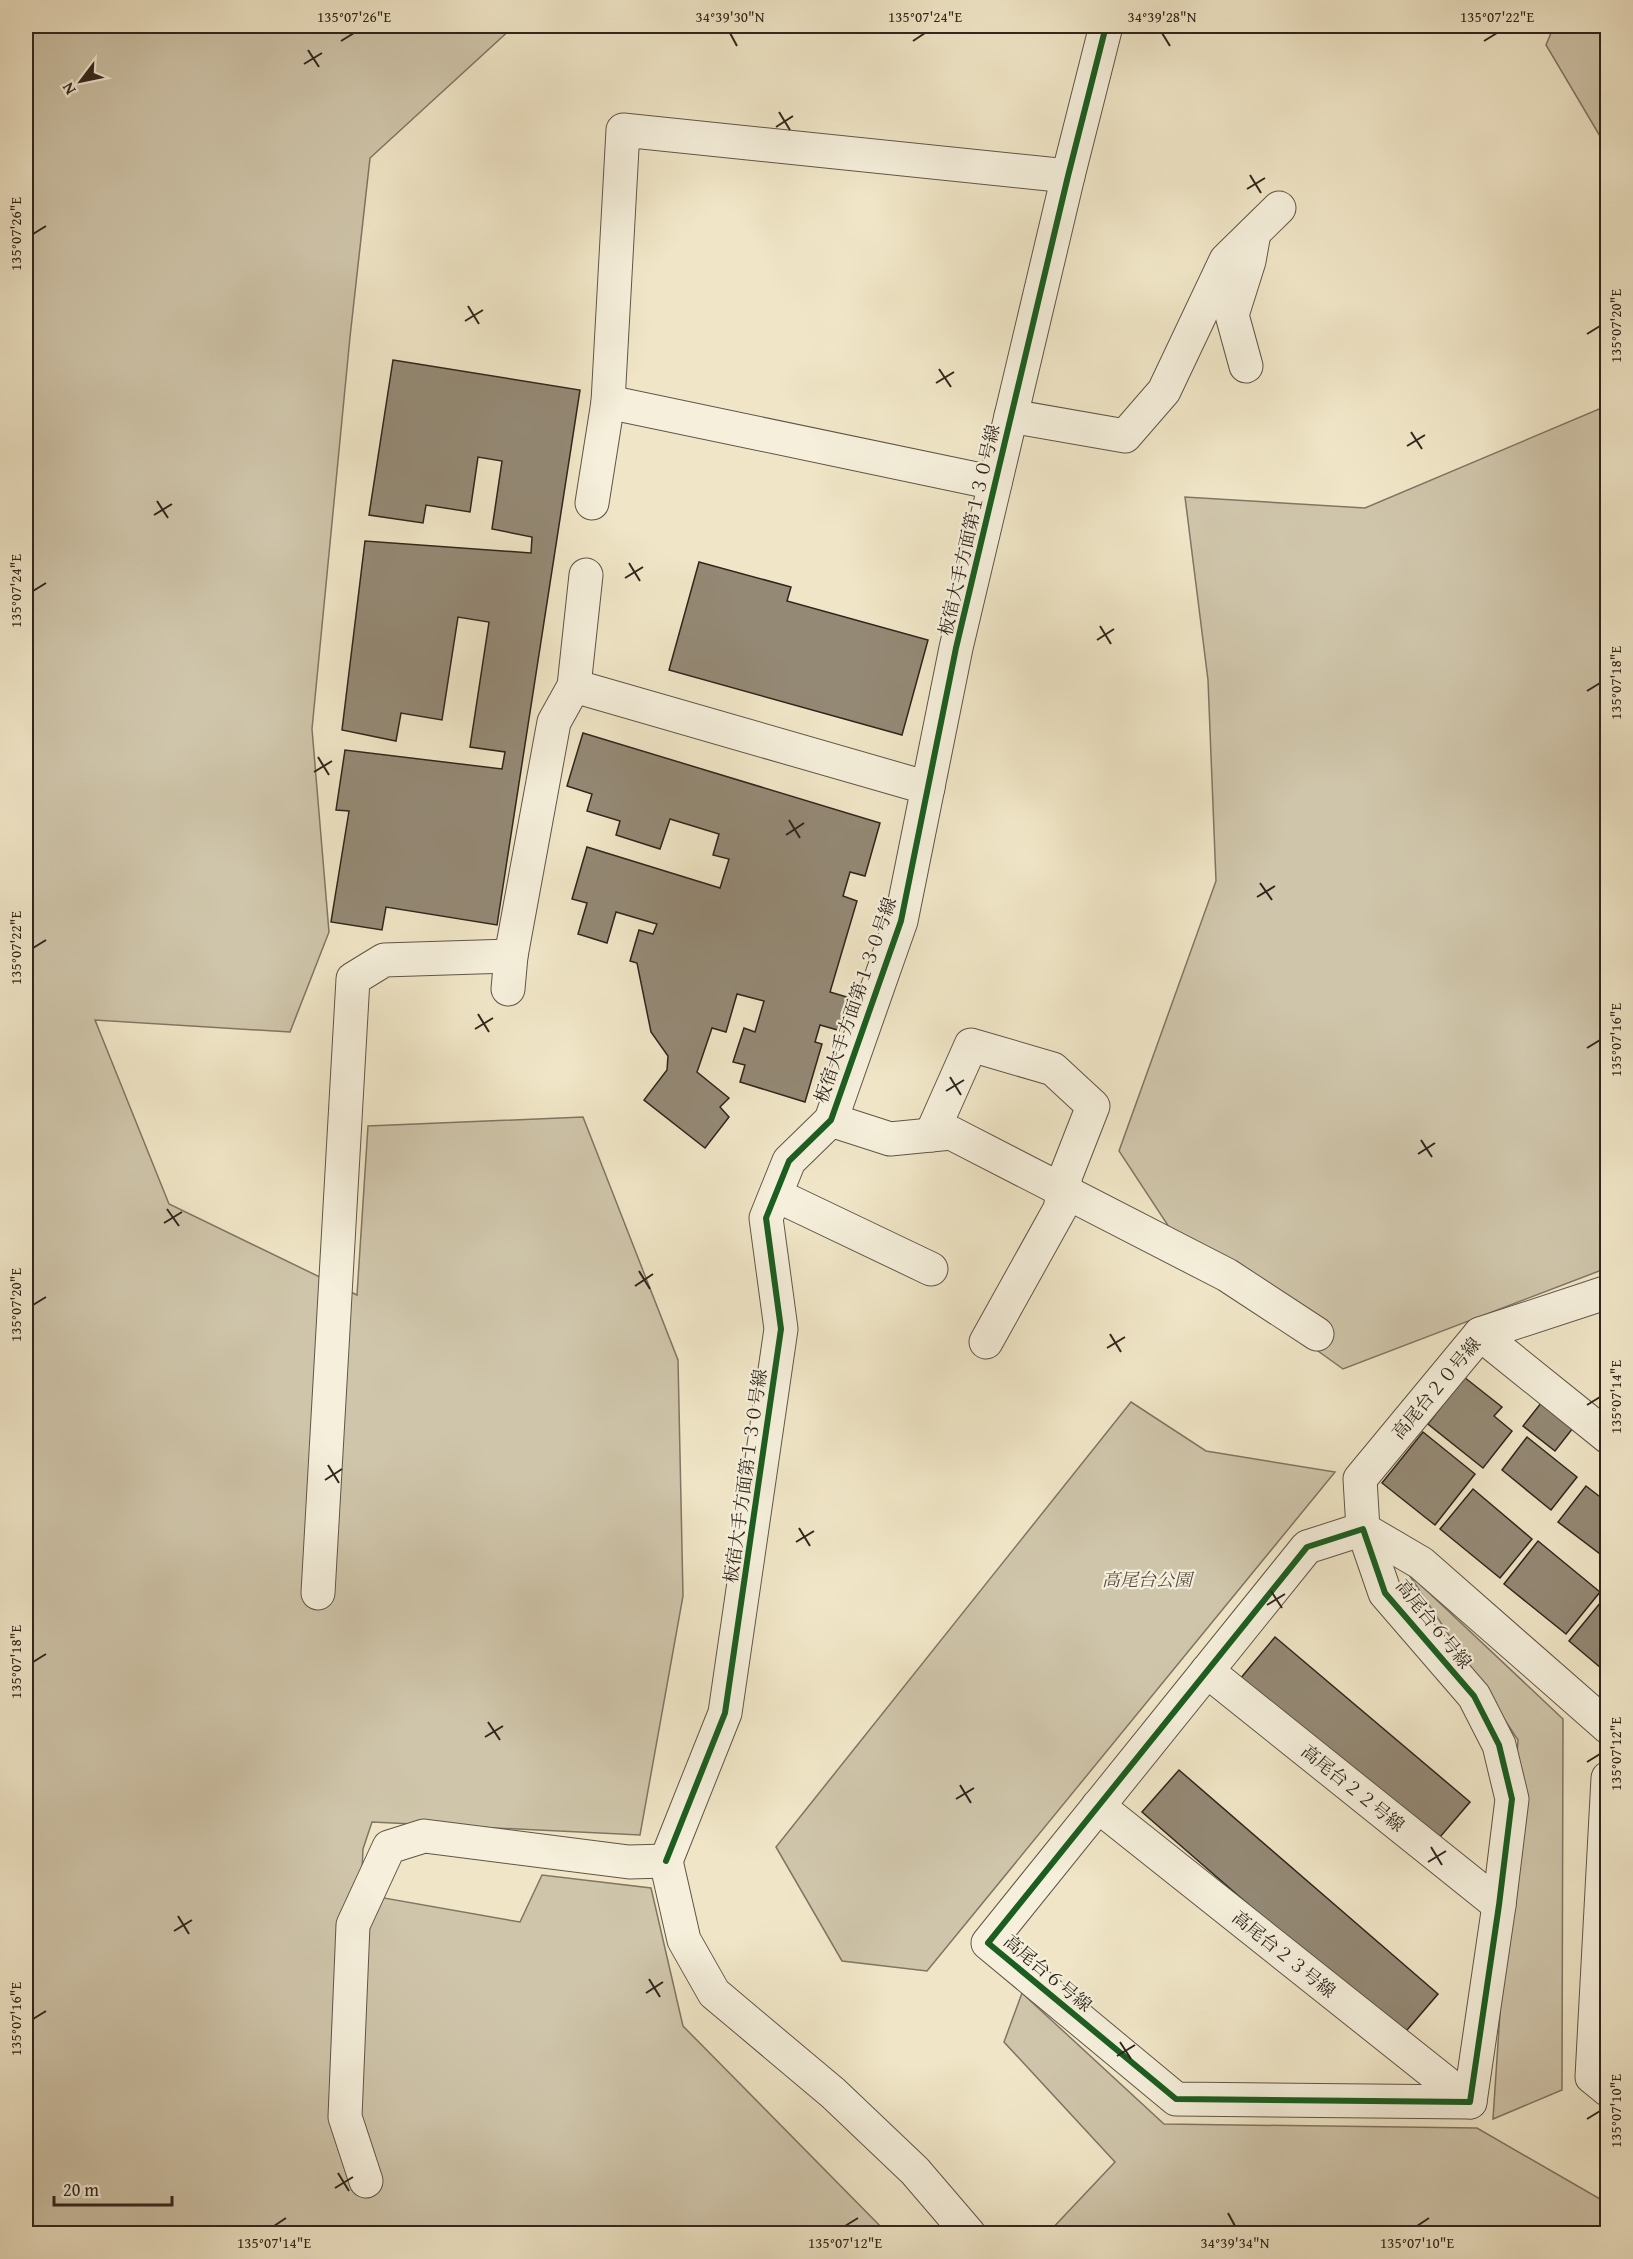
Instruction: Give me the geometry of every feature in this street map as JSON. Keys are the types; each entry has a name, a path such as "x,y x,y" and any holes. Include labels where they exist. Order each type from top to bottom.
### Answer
{"street":[{"name":"板宿大手方面第１３０号線","path":"666,1861 725,1713 781,1329 766,1218 789,1161 831,1120 901,921 956,648 1106,26"},
{"path":"592,503 608,402 623,130 1068,176"},
{"path":"1011,416 1125,436 1164,391 1226,260 1279,208"},
{"path":"1246,366 1232,315 1249,261 1254,233"},
{"path":"608,402 995,483"},
{"path":"508,989 511,956 554,723 574,686 586,575"},
{"path":"574,686 928,788"},
{"path":"318,1593 353,980 384,960 511,956"},
{"path":"931,1135 971,1045 1053,1069 1093,1106 1066,1175 1060,1209 986,1342"},
{"path":"831,1120 890,1139 951,1133 1227,1275 1317,1334"},
{"path":"776,1195 931,1269"},
{"name":"高尾台２０号線","path":"1363,1529 1360,1479 1480,1334 1608,1292"},
{"path":"1480,1334 1608,1437"},
{"name":"高尾台６号線","path":"1363,1529 1384,1593 1474,1696 1498,1745 1512,1798 1470,2102 1176,2099 988,1943 1307,1547 1363,1529 1421,1563 1608,1727"},
{"name":"高尾台２２号線","path":"1207,1671 1499,1905"},
{"path":"1608,1778 1592,2077 1608,2090"},
{"name":"高尾台２３号線","path":"1098,1806 1470,2102"},
{"path":"366,2181 345,2117 353,1925 389,1847 424,1836 629,1862 666,1861 684,1940 714,1993 833,2093 915,2171 969,2234"}],"green space":[{"path":"26,26 514,26 370,158 350,337 312,729 329,932 290,1032 95,1020 169,1204 357,1295 368,1126 583,1117 678,1360 683,1596 640,1835 372,1822 363,1849 361,1894 520,1922 542,1875 651,1888 683,2026 887,2233 26,2234"},
{"path":"1554,26 1607,26 1607,148 1546,45"},
{"path":"1607,399 1607,1268 1343,1369 1190,1259 1119,1151 1216,881 1208,680 1185,497 1365,508 1604,407"},
{"name":"高尾台公園","path":"1131,1402 1206,1451 1335,1472 927,1971 842,1961 776,1847"},
{"path":"1408,1573 1563,1719 1562,2090 1493,2119 1518,1740"},
{"path":"1022,1993 1164,2124 1477,2128 1607,2203 1607,2233 1048,2233 1115,2162 1004,2042"}],"building":[{"path":"393,360 580,390 497,925 386,907 382,930 331,922 349,811 336,810 345,750 502,769 505,752 470,747 489,622 458,617 442,720 401,713 396,741 342,730 365,541 531,553 532,537 492,529 502,461 478,457 470,512 426,505 423,523 369,515"},
{"path":"699,562 791,587 787,601 928,640 902,735 669,670"},
{"path":"583,733 880,823 865,876 850,872 843,896 857,901 830,992 850,998 841,1031 820,1025 815,1042 822,1044 805,1102 740,1082 745,1065 733,1062 744,1028 755,1032 764,1001 737,994 726,1032 712,1028 697,1072 729,1098 720,1107 729,1117 705,1148 644,1100 667,1070 668,1056 651,1032 637,963 630,961 639,930 653,934 657,924 616,912 607,943 578,934 587,903 572,899 587,847 720,888 729,859 713,855 719,834 670,819 660,849 616,835 620,821 587,811 592,794 567,786"},
{"path":"1464,1377 1502,1407 1494,1416 1512,1431 1483,1468 1428,1424"},
{"path":"1545,1398 1577,1423 1555,1451 1523,1426"},
{"path":"1423,1432 1475,1474 1435,1525 1382,1483"},
{"path":"1527,1437 1577,1477 1551,1510 1502,1470"},
{"path":"1586,1486 1608,1503 1608,1560 1558,1522"},
{"path":"1473,1489 1532,1539 1500,1578 1440,1529"},
{"path":"1538,1541 1600,1592 1566,1634 1504,1584"},
{"path":"1601,1602 1608,1608 1608,1674 1569,1641"},
{"path":"1275,1637 1470,1802 1434,1844 1240,1679"},
{"path":"1179,1770 1438,1994 1401,2037 1142,1812"}],"cycle path":[{"path":"666,1861 725,1713 781,1329 766,1218 789,1161 831,1120 901,921 956,648 1106,26"},
{"path":"1363,1529 1385,1593 1474,1696 1499,1745 1512,1799 1470,2102 1176,2099 988,1943 1307,1547 1363,1529"}]}
